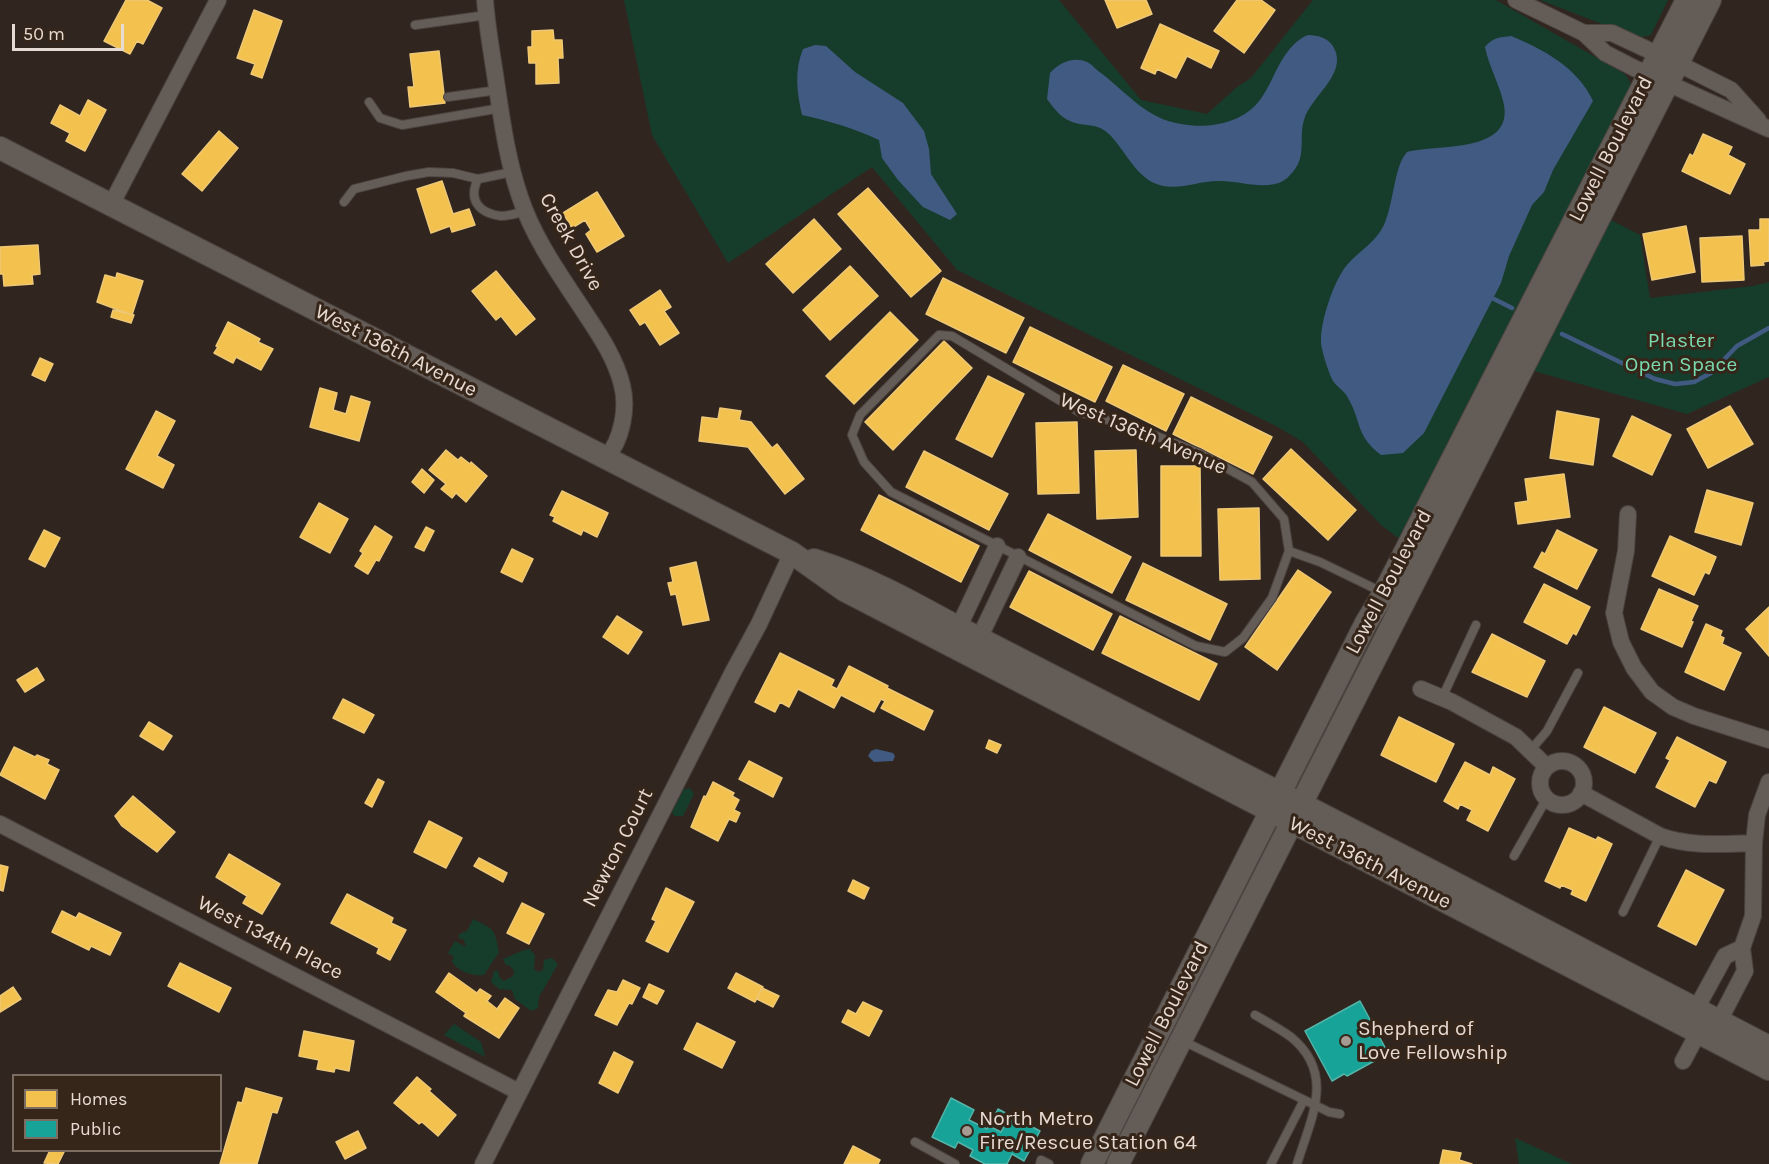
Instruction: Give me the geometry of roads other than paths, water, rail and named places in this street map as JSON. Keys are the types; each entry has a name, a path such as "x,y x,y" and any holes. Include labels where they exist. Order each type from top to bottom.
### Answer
{"main road":[{"name":"Lowell Boulevard","path":"1124,1162 1181,1040 1296,813 1663,69 1687,0"},
{"name":"Lowell Boulevard","path":"1096,1156 1366,623 1663,69 1710,0"},
{"name":"West 136th Avenue","path":"0,148 792,553 861,577 965,642 1296,813 1698,1033 1769,1069"},
{"name":"West 136th Avenue","path":"1296,813 1769,1047"}],"street":[{"path":"111,206 218,0"},
{"path":"1519,2 1584,33 1612,33 1663,69 1766,128"},
{"name":"Creek Drive","path":"486,8 512,172 525,211 561,276 602,340 622,384 624,412 621,428 606,458"},
{"path":"1628,514 1626,551 1614,613 1621,642 1634,668 1652,692 1673,707 1769,740"},
{"path":"965,642 997,546"},
{"name":"Newton Court","path":"483,1164 759,624 792,553"},
{"path":"965,642 1018,557"},
{"path":"1421,688 1516,737 1547,767"},
{"path":"1559,761 1566,761 1578,767 1584,780 1581,794 1572,802 1559,804 1547,798 1540,786 1540,779 1547,767 1559,761"},
{"path":"1683,1061 1698,1033 1719,1021 1745,971 1742,948 1753,916 1754,843 1757,815 1769,782"},
{"path":"1581,794 1660,836 1688,844 1754,843"},
{"name":"West 134th Place","path":"0,824 519,1092"},
{"path":"1698,1033 1696,1009 1725,956 1742,948"},
{"path":"1096,1156 1124,1162"}],"lane":[{"path":"415,25 486,8"},
{"path":"448,97 498,90"},
{"path":"369,102 380,118 402,125 501,108"},
{"path":"344,202 354,189 406,176 429,172 453,173 478,179 512,172"},
{"path":"478,179 473,190 473,198 484,211 500,216 525,211"},
{"name":"West 136th Avenue","path":"939,335 952,336 1080,412 1136,428 1199,453 1252,482 1284,519 1289,551 1272,598 1243,638 1225,652 1196,646 891,492 864,462 852,435 860,415 939,335"},
{"path":"1289,551 1320,562 1384,593"},
{"path":"1442,698 1476,624"},
{"path":"1530,752 1547,731 1578,673"},
{"path":"1514,856 1547,798"},
{"path":"1623,912 1660,836"},
{"path":"1255,1015 1290,1037 1311,1059 1317,1076 1318,1091 1315,1106 1297,1164"},
{"path":"1181,1040 1315,1106 1340,1114"},
{"path":"1271,1164 1304,1100"},
{"path":"915,1142 955,1164"},
{"path":"1040,1164 1041,1160 1049,1164"}],"water":[{"path":"1308,35 1323,38 1332,45 1337,58 1336,67 1304,120 1301,155 1296,169 1277,184 1212,181 1162,186 1141,174 1106,131 1066,119 1047,99 1050,73 1067,61 1082,60 1091,64 1138,104 1158,117 1181,124 1202,126 1224,123 1244,115 1253,108 1260,100 1287,52"},
{"path":"1511,36 1535,47 1569,69 1593,101 1553,170 1544,192 1532,205 1509,256 1501,283 1424,433 1403,453 1381,455 1363,435 1348,398 1333,381 1327,367 1322,350 1321,334 1329,302 1337,281 1347,265 1381,231 1390,206 1399,166 1407,152 1469,144 1497,132 1504,121 1504,105 1485,47 1496,38"},
{"path":"815,45 826,46 855,72 903,103 924,131 929,149 931,174 957,214 950,220 923,207 898,180 882,158 879,140 841,125 802,115 798,90 798,66 803,49"},
{"path":"876,749 893,753 895,756 893,761 874,762 868,756"}],"waterway":[{"path":"1494,299 1512,308"},
{"path":"1562,334 1655,379 1675,384 1694,382 1711,373 1737,346 1769,328"}],"place":[{"name":"Shepherd of Love Fellowship","path":"1346,1041"},
{"name":"North Metro Fire/Rescue Station 64","path":"967,1131"}],"park label":[{"name":"Plaster Open Space","path":"1681,353"}]}
